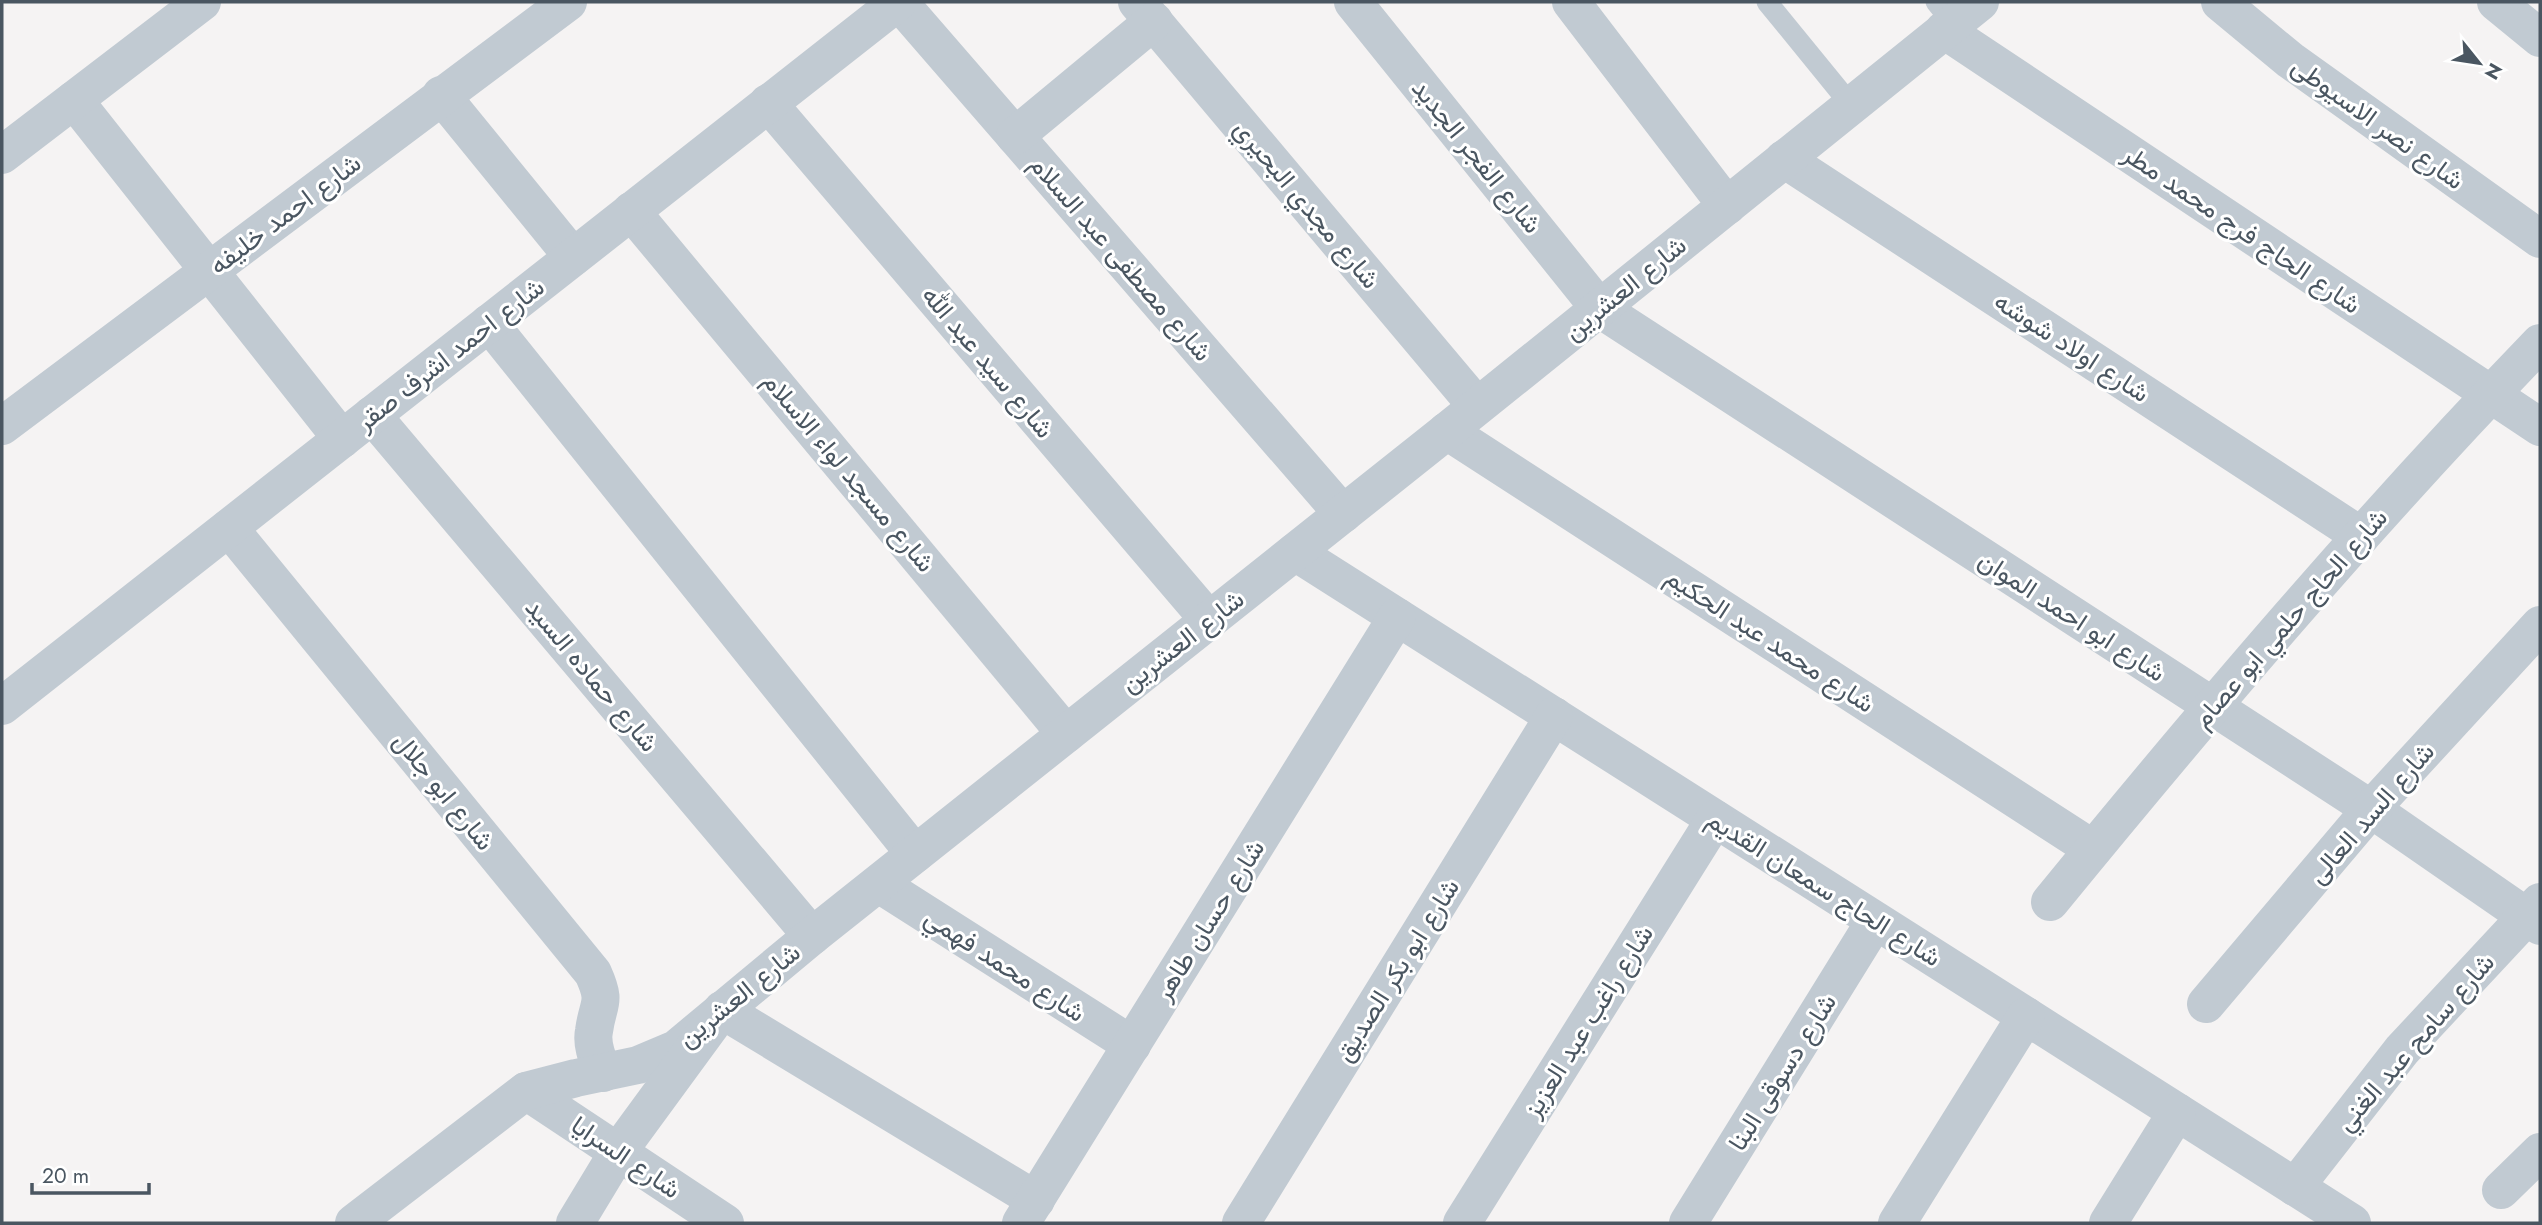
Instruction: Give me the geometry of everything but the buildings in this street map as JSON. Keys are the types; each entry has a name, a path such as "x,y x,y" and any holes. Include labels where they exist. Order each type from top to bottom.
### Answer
{"street":[{"path":"2,155 202,2"},
{"name":"شارع احمد خليفه","path":"2,426 568,2"},
{"name":"شارع احمد اشرف صقر","path":"2,706 899,2"},
{"name":"شارع مصطفى عبد السلام","path":"899,2 1343,514"},
{"name":"شارع الفجر الجديد","path":"1353,2 1601,309"},
{"path":"1571,2 1727,206"},
{"name":"شارع نصر الاسيوطى","path":"2220,2 2290,60 2540,239"},
{"path":"2496,2 2540,38"},
{"path":"1015,136 1146,12"},
{"name":"شارع مجدي البحيري","path":"1146,12 1476,405"},
{"name":"شارع العشرين","path":"355,1223 526,1091 638,1065 676,1049 812,936 1296,552 1476,405 1601,309 1851,105 1953,14"},
{"name":"شارع الحاج فرج محمد مطر","path":"1953,14 2540,427"},
{"path":"441,95 573,257"},
{"path":"74,100 342,439"},
{"name":"شارع سيد عبد الله","path":"768,103 1209,620"},
{"name":"شارع اولاد شوشه","path":"1784,159 2361,536"},
{"name":"شارع مسجد لواء الاسلام","path":"631,211 1066,734"},
{"name":"شارع ابو احمد الموان","path":"1601,309 2535,915"},
{"path":"489,323 915,854"},
{"name":"شارع الحاج حلمي ابو عصام","path":"2050,902 2212,707 2361,536 2540,343"},
{"name":"شارع حماده السيد","path":"372,415 812,936"},
{"name":"شارع محمد عبد الحكيم","path":"1447,431 2093,849"},
{"name":"شارع ابو جلال","path":"229,527 593,972 601,992 600,1009 593,1032 595,1051 603,1073"},
{"name":"شارع الحاج سمعان القديم","path":"1296,552 2295,1187 2335,1219"},
{"name":"شارع حسان طاهر","path":"1029,1211 1397,617"},
{"name":"شارع السد العالى","path":"2206,1004 2371,809 2540,625"},
{"name":"شارع ابو بكر الصديق","path":"1241,1223 1553,716"},
{"name":"شارع راغب عبد العزيز","path":"1462,1223 1715,819"},
{"name":"شارع محمد فهمي","path":"879,884 1132,1045"},
{"name":"شارع سامح عبد الغني","path":"2295,1187 2402,1051 2535,915"},
{"name":"شارع دسوقى البنا","path":"1688,1223 1875,921"},
{"path":"575,1223 618,1152 722,1010 1029,1211"},
{"path":"1897,1223 2026,1016"},
{"name":"شارع السرايا","path":"526,1091 725,1223"},
{"path":"2108,1223 2177,1112"},
{"path":"2501,1190 2540,1152"}],"lane":[{"path":"1767,2 1851,105"}]}
